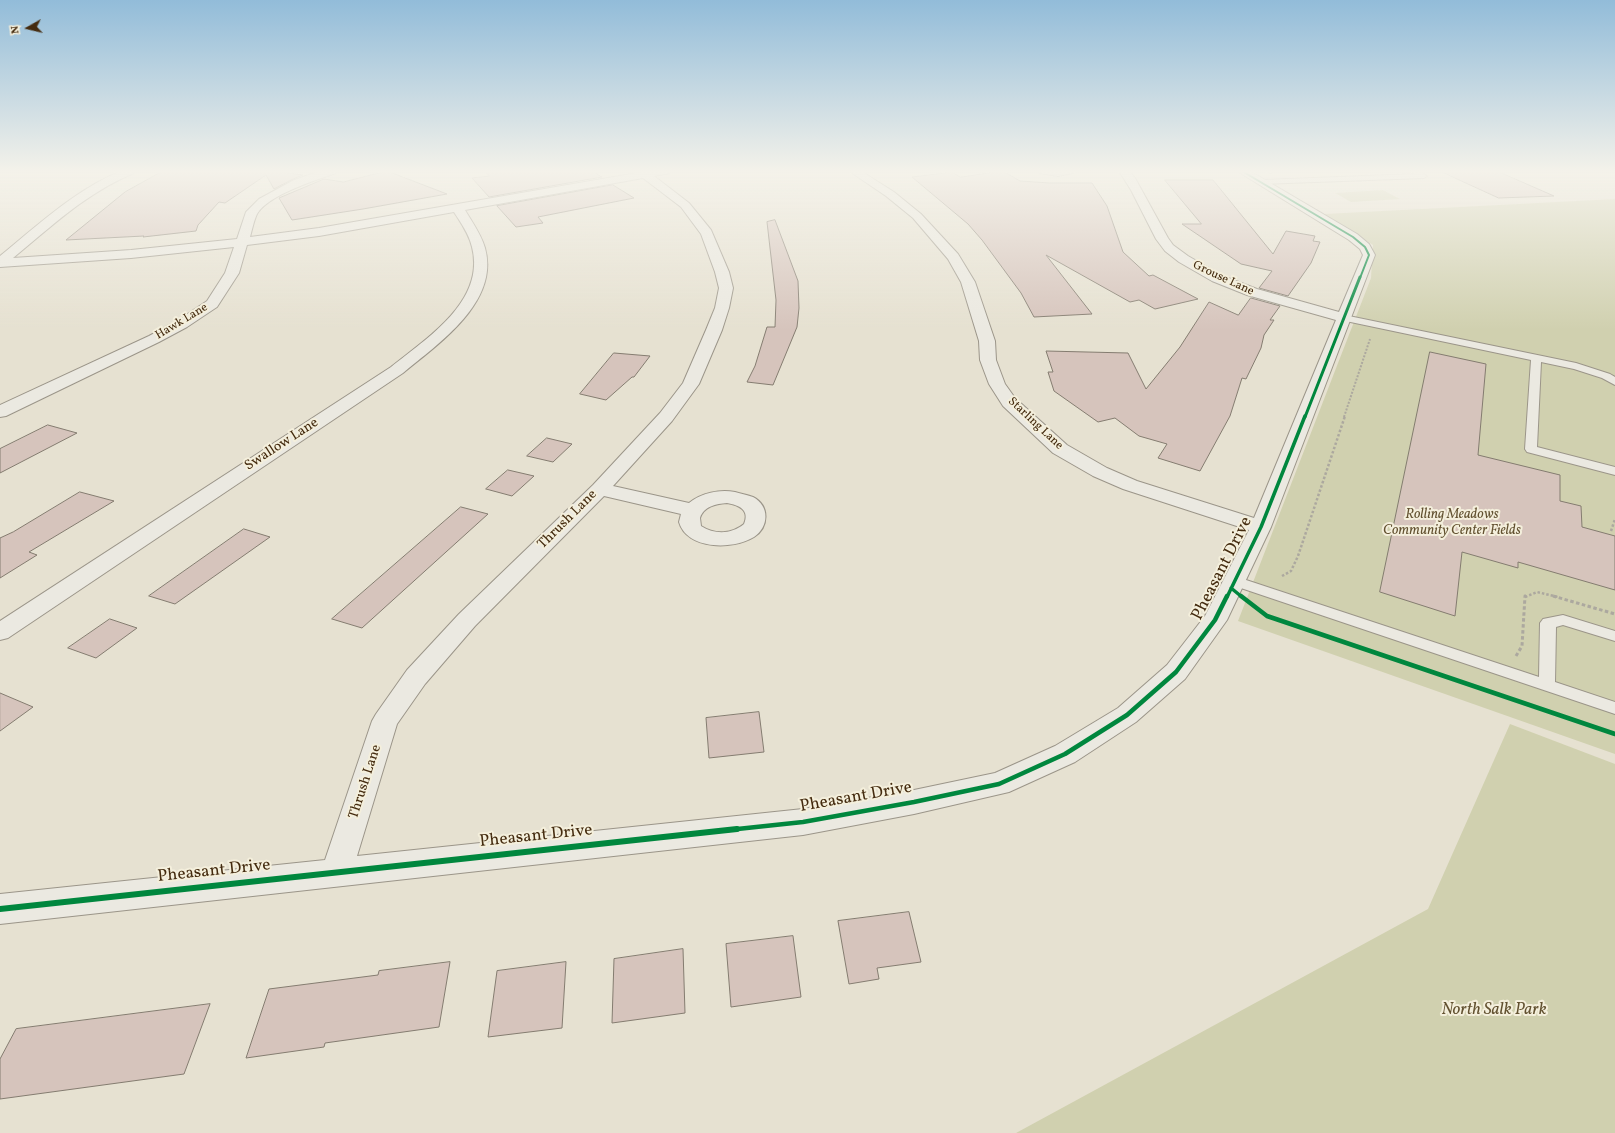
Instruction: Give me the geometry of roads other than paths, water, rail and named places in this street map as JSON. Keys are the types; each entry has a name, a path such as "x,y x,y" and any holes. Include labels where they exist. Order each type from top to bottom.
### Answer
{"street":[{"path":"0,263 47,224"},
{"name":"Hawk Lane","path":"0,412 154,339 182,324 212,304 232,273 248,224"},
{"path":"0,263 131,254 242,242 363,224"},
{"name":"Swallow Lane","path":"0,632 397,370 423,349 468,304 480,273 480,255 476,238 468,224"},
{"name":"Thrush Lane","path":"337,871 385,721 416,677 462,626 600,489 666,417 691,384 714,330 722,308 726,288 722,272 707,233 700,224"},
{"name":"Starling Lane","path":"924,224 953,257 968,282 987,341 988,360 997,384 1009,402 1060,448 1100,472 1130,485 1261,527"},
{"name":"Grouse Lane","path":"1156,224 1170,248 1189,263 1217,278 1270,299 1342,323"},
{"name":"Pheasant Drive","path":"0,909 337,871 802,822 914,802 1000,784 1065,754 1128,716 1176,672 1215,620 1261,527 1369,254 1365,247 1354,237 1330,224"},
{"path":"600,489 692,510"}],"lane":[{"path":"1342,323 1536,358 1590,370 1606,376 1615,382"},
{"path":"1536,358 1531,449 1615,471"},
{"path":"1234,581 1615,708"},
{"path":"1547,685 1548,623 1563,620 1615,636"}],"park label":[{"name":"Rolling Meadows Community Center Fields","path":"1452,524"},
{"name":"North Salk Park","path":"1494,1011"}]}
